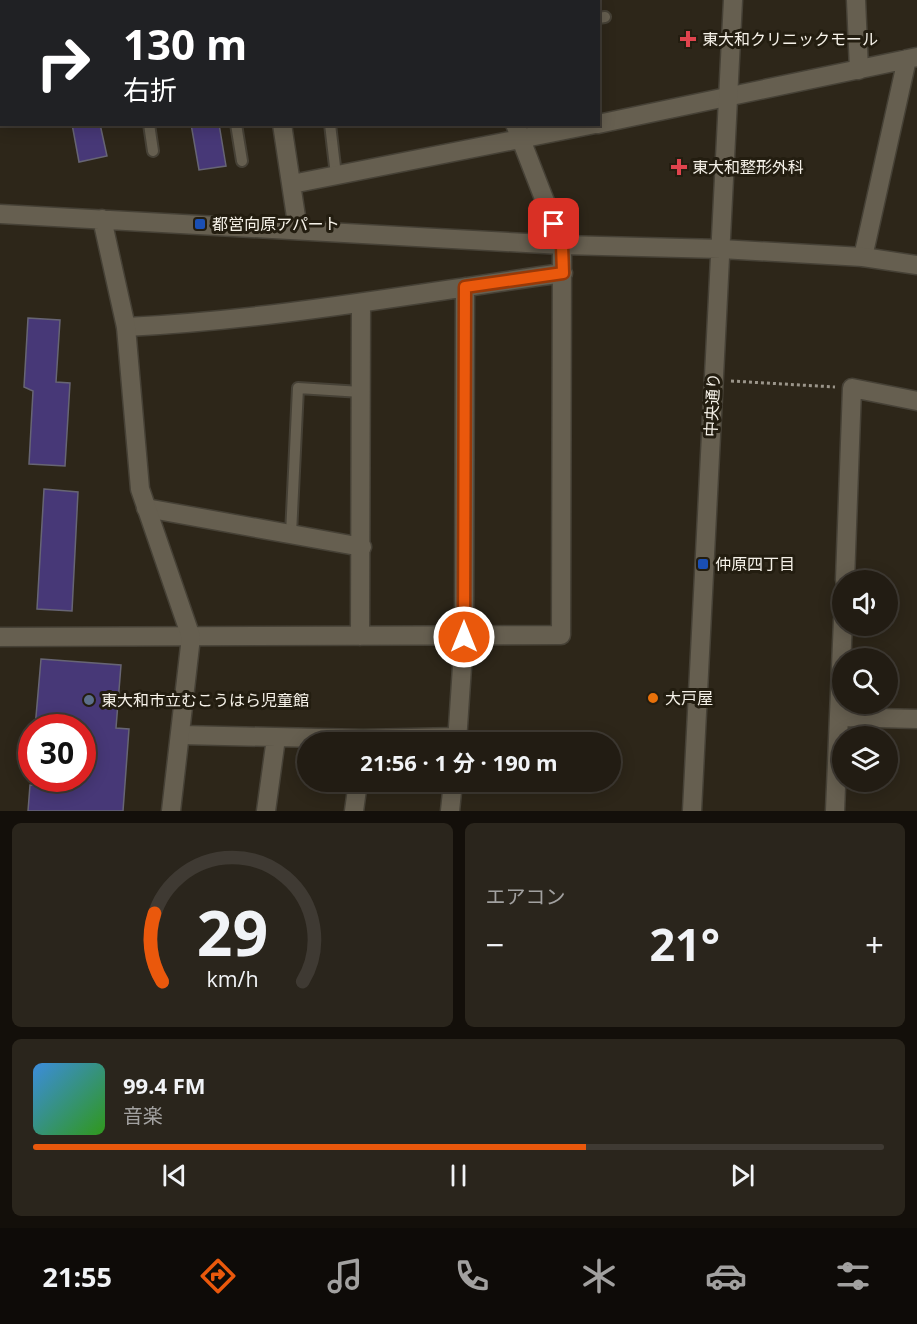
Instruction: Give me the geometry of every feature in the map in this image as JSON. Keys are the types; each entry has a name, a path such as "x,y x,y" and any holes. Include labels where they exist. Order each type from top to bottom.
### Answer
{"street":[{"name":"中央通り","path":"692,811 733,0"},
{"path":"856,0 859,70"},
{"path":"600,123 728,99 912,58 863,257"},
{"path":"282,126 298,230"},
{"path":"292,184 518,132 568,127"},
{"path":"0,636 464,637 561,635 562,245 518,132"},
{"path":"0,214 562,245 721,249 863,257 917,265"},
{"path":"102,219 126,327 141,489 191,637 171,811"},
{"path":"126,327 204,323 360,304 563,273"},
{"path":"458,732 464,637 465,287"},
{"path":"360,304 362,547 360,636"},
{"path":"844,570 852,388 917,401"},
{"path":"146,508 362,547"},
{"path":"835,811 842,636"},
{"path":"839,717 917,719"},
{"path":"181,735 297,739"},
{"path":"266,811 276,738"},
{"path":"354,811 357,792"},
{"path":"450,811 452,792"}],"lane":[{"path":"149,126 153,151"},
{"path":"236,126 242,161"},
{"path":"330,126 336,175"},
{"path":"291,534 298,388 361,392"}],"path":[{"path":"713,380 852,388"}],"building":[{"path":"72,126 100,126 107,156 79,162"},
{"path":"191,126 219,126 226,166 199,170"},
{"path":"28,318 60,320 56,382 70,383 65,466 29,464 33,391 24,387"},
{"path":"44,489 78,492 72,611 37,609"},
{"path":"41,659 121,665 116,728 129,729 123,811 28,811 29,792 96,792 96,714 36,714"}],"place":[{"name":"東大和クリニックモール","path":"688,39"},
{"name":"東大和整形外科","path":"679,167"},
{"name":"都営向原アパート","path":"200,224"},
{"name":"仲原四丁目","path":"703,564"},
{"name":"大戸屋","path":"653,698"},
{"name":"東大和市立むこうはら児童館","path":"89,700"}],"route":[{"path":"464,637 465,287 563,273 562,245 554,224"}]}
